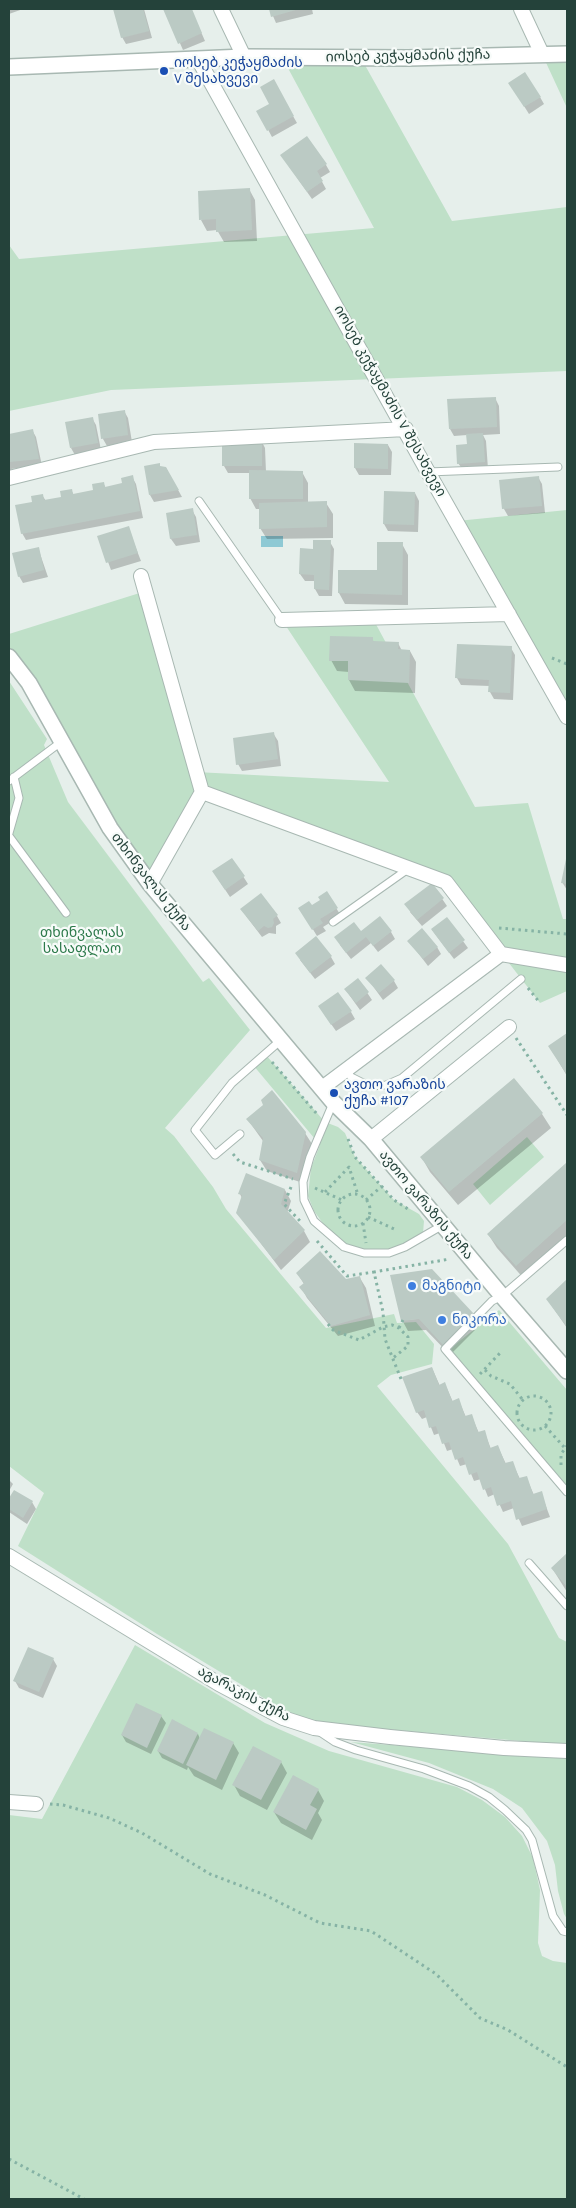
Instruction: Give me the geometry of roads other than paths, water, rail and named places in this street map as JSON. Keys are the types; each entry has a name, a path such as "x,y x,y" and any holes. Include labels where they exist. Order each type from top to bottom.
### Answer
{"street":[{"path":"222,9 244,57"},
{"path":"521,9 542,54"},
{"name":"იოსებ კეჭაყმაძის ქუჩა","path":"9,67 244,57 408,58 567,54"},
{"name":"იოსებ კეჭაყმაძის V შესახვევი","path":"198,59 567,717"},
{"path":"9,478 154,442 406,429"},
{"path":"141,576 202,792 150,884"},
{"path":"282,620 509,614"},
{"name":"თხინვალას ქუჩა","path":"10,661 29,683 110,828 150,884 322,1088"},
{"path":"202,792 446,882 501,954 567,965"},
{"path":"322,1088 501,954"},
{"path":"371,1139 509,1027"},
{"name":"ავთო ვარაზის ქუჩა","path":"322,1088 333,1102 371,1139 567,1371"},
{"name":"აგარაკის ქუჩა","path":"9,1556 219,1684 283,1718 314,1728 504,1748 567,1751"},
{"path":"9,1802 36,1804"}],"lane":[{"path":"428,472 558,467"},
{"path":"199,501 282,620"},
{"path":"9,832 19,798 12,779 61,742"},
{"path":"9,836 66,913"},
{"path":"333,922 409,868"},
{"path":"346,1070 351,1077 369,1086 386,1086 402,1078 521,979"},
{"path":"240,1134 214,1155 196,1130 232,1083 281,1040"},
{"path":"333,1102 310,1156 303,1182 304,1200 314,1221 344,1247 368,1254 389,1253 405,1247 443,1224"},
{"path":"567,1240 502,1296 492,1300 445,1349 567,1492"},
{"path":"529,1563 567,1606"},
{"path":"314,1728 335,1742 469,1786 489,1797 506,1810 526,1830 532,1840 553,1916 563,1931 567,1932"}],"water":[{"path":"261,536 283,536 283,547 261,547"}],"place":[{"name":"იოსებ კეჭაყმაძის V შესახვევი","path":"164,71"},
{"name":"ავთო ვარაზის ქუჩა #107","path":"334,1093"},
{"name":"მაგნიტი","path":"412,1286"},
{"name":"ნიკორა","path":"442,1320"}],"park label":[{"name":"თხინვალას სასაფლაო","path":"82,942"}]}
